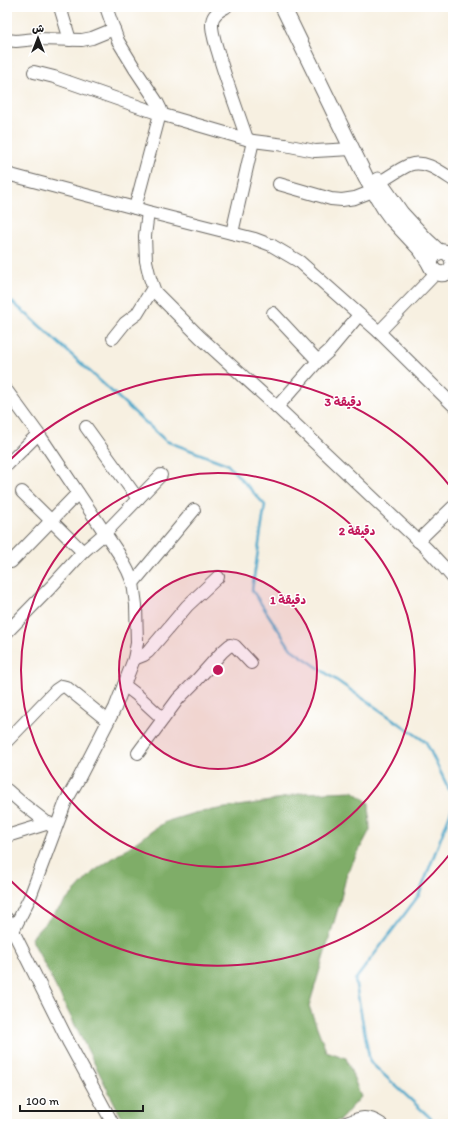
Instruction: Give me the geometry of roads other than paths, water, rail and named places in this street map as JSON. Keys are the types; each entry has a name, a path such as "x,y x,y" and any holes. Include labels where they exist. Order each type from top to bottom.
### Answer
{"main road":[{"path":"283,7 352,149 376,187 446,263"},
{"path":"293,7 352,131 376,187"}],"street":[{"path":"60,7 70,40"},
{"path":"106,7 118,41 161,110 135,208"},
{"path":"226,7 215,14 212,21 212,29 229,87 250,140 232,233"},
{"path":"7,40 82,40 92,38 114,29"},
{"path":"34,72 54,77 160,114 250,140 315,151 352,149"},
{"path":"279,184 331,199 342,200 355,198 376,187 409,165 416,164 430,166 453,180"},
{"path":"7,174 255,239 271,245 300,262 379,332 453,405"},
{"path":"148,212 145,236 146,261 155,292 200,337 277,407 442,564 453,578"},
{"path":"379,332 446,263"},
{"path":"113,338 125,323 137,314 153,288"},
{"path":"273,312 318,362"},
{"path":"277,407 359,315"},
{"path":"7,391 105,533 128,571 133,583 137,623 137,643 134,659 124,685 108,721 52,826 30,897 13,931"},
{"path":"86,427 138,499"},
{"path":"7,465 38,434"},
{"path":"7,632 83,552 105,533 161,475"},
{"path":"22,492 83,552"},
{"path":"11,562 78,493"},
{"path":"418,541 453,506"},
{"path":"133,583 194,510"},
{"path":"134,659 148,652 187,606 218,577"},
{"path":"138,753 178,699 230,645 235,646 251,663"},
{"path":"124,685 163,719"},
{"path":"7,740 56,690 62,686 66,687 108,721"},
{"path":"7,790 52,826"},
{"path":"7,836 52,826"},
{"path":"7,919 69,1043 113,1124"},
{"path":"344,1124 361,1118 370,1118 381,1124"}],"waterway":[{"path":"7,298 30,317 166,441 227,464 265,505 252,590 291,649 426,742 453,798"},
{"path":"437,1124 370,1062 355,980 419,895 453,806"}]}
